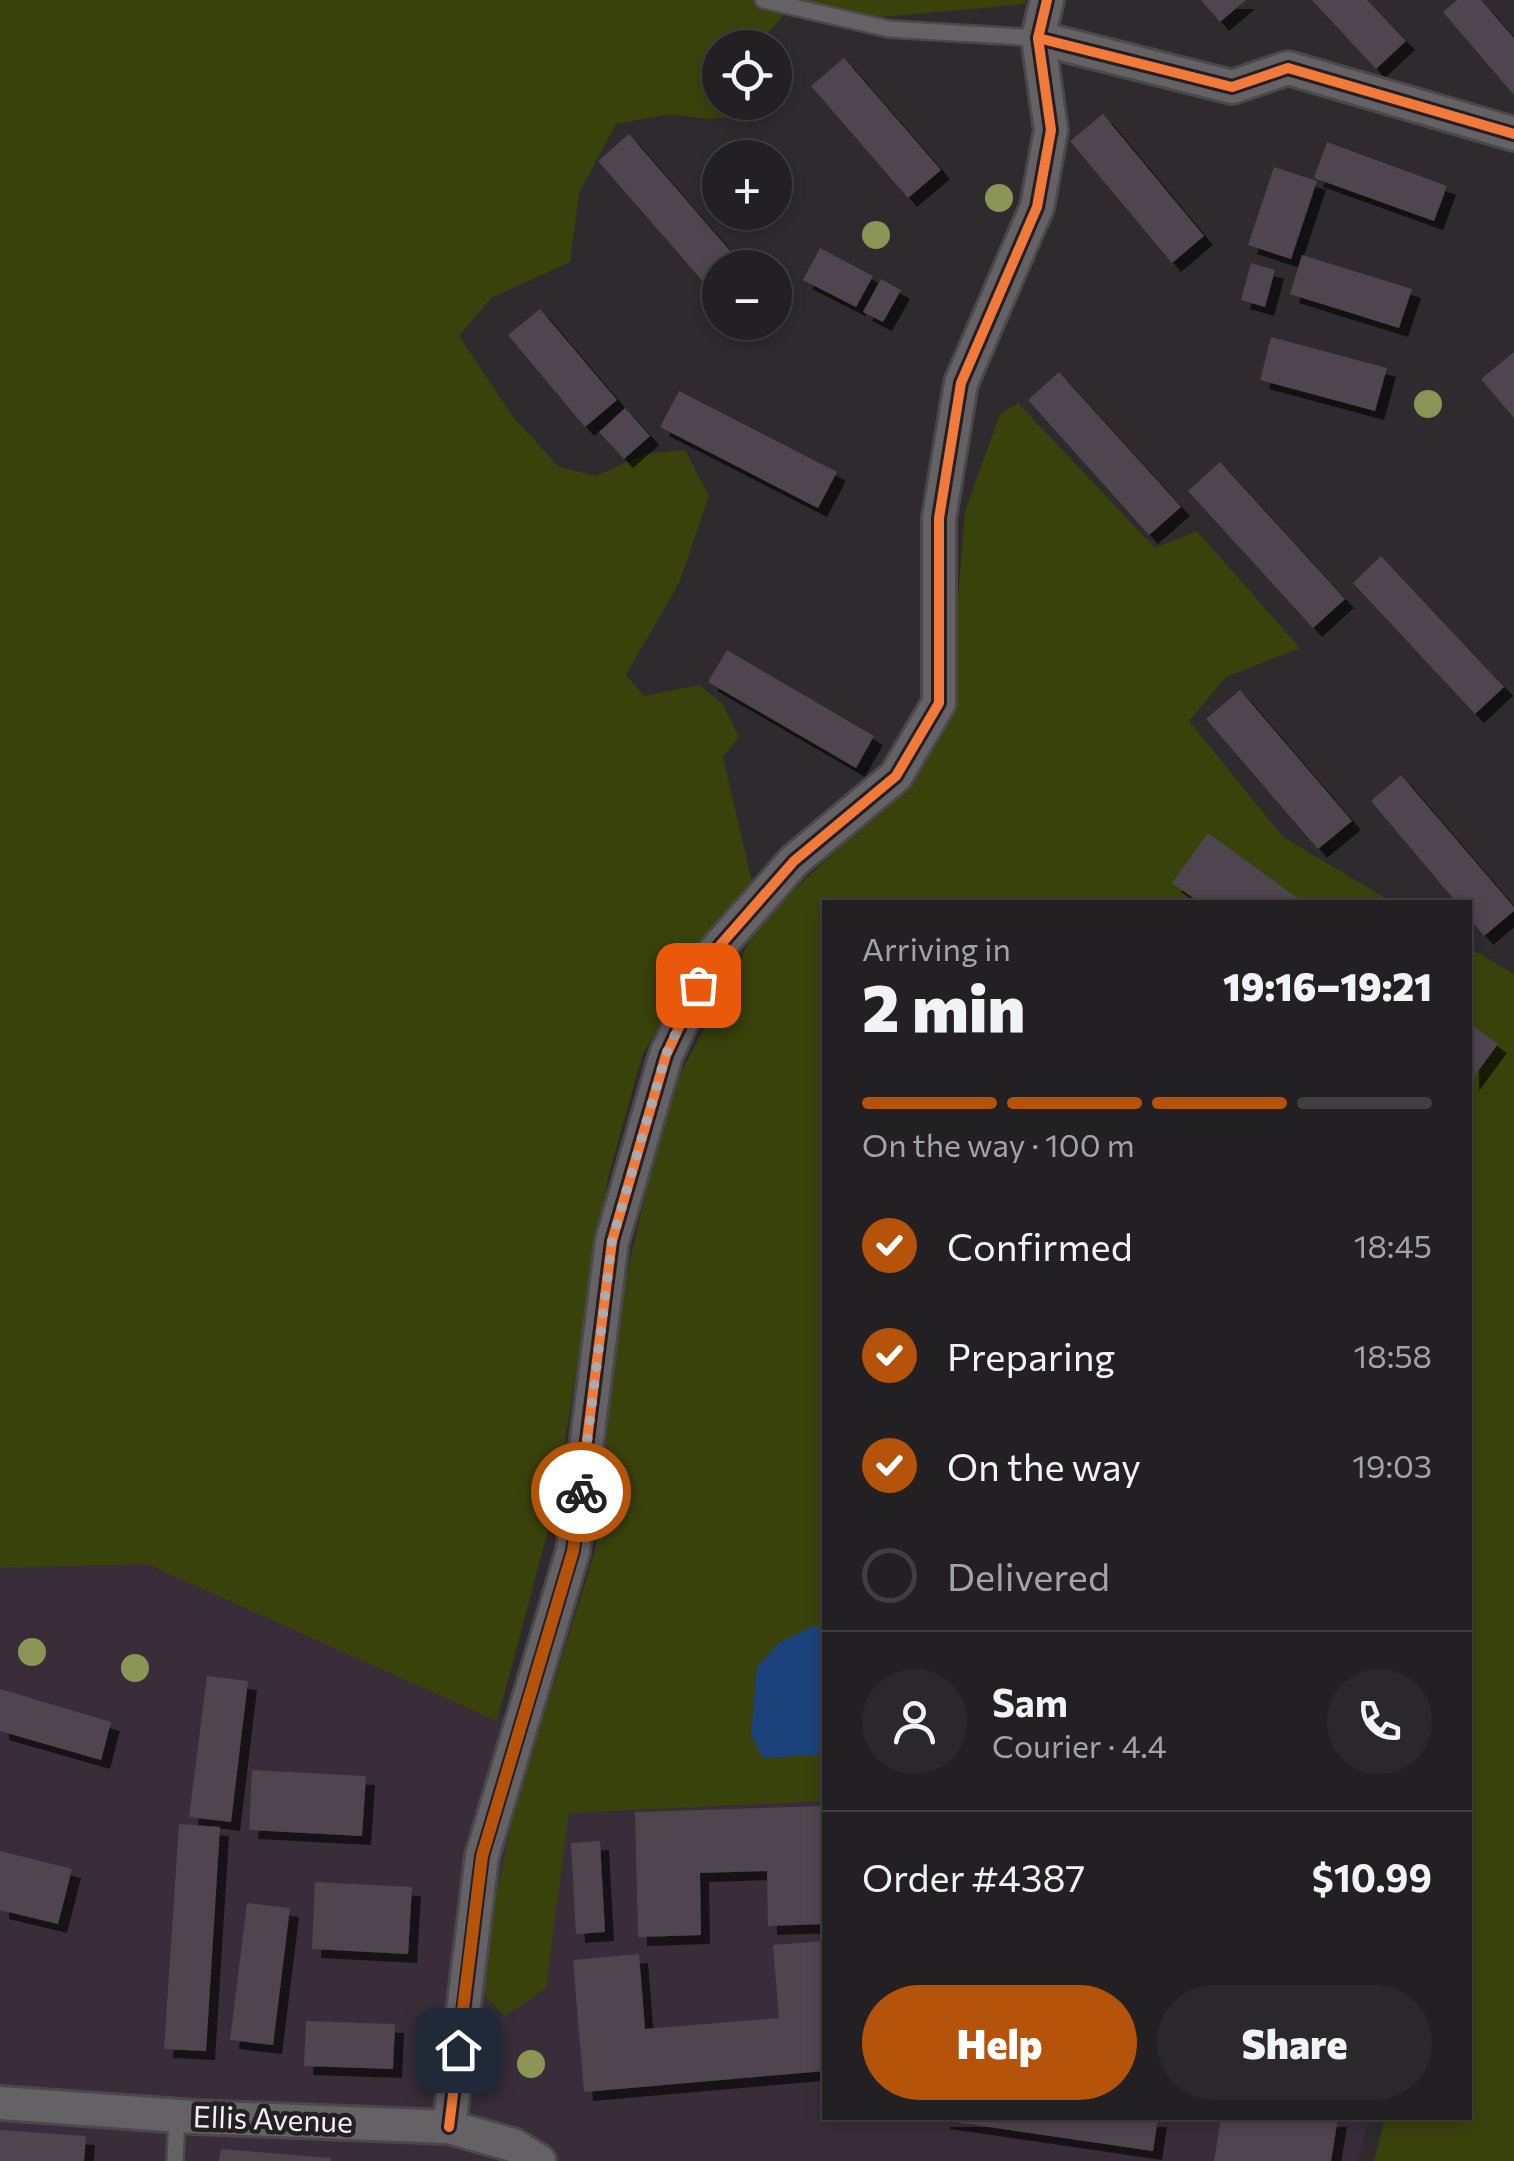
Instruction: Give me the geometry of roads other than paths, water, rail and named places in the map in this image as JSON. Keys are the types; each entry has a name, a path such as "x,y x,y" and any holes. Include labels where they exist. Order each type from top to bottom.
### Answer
{"street":[{"path":"449,2127 482,1856 573,1551 612,1241 666,1054 715,951 794,861 896,776 939,702 939,518 961,382 1038,206 1052,130 1038,38 1046,0"},
{"path":"1038,38 1232,87 1288,68 1514,134"},
{"name":"Ellis Avenue","path":"0,2103 177,2116 449,2127 513,2145 539,2161"}],"lane":[{"path":"763,0 889,29 1038,38"},
{"path":"176,2161 177,2116"}],"water":[{"path":"813,1626 822,1628 822,1754 763,1758 751,1734 757,1667 779,1643"}]}
